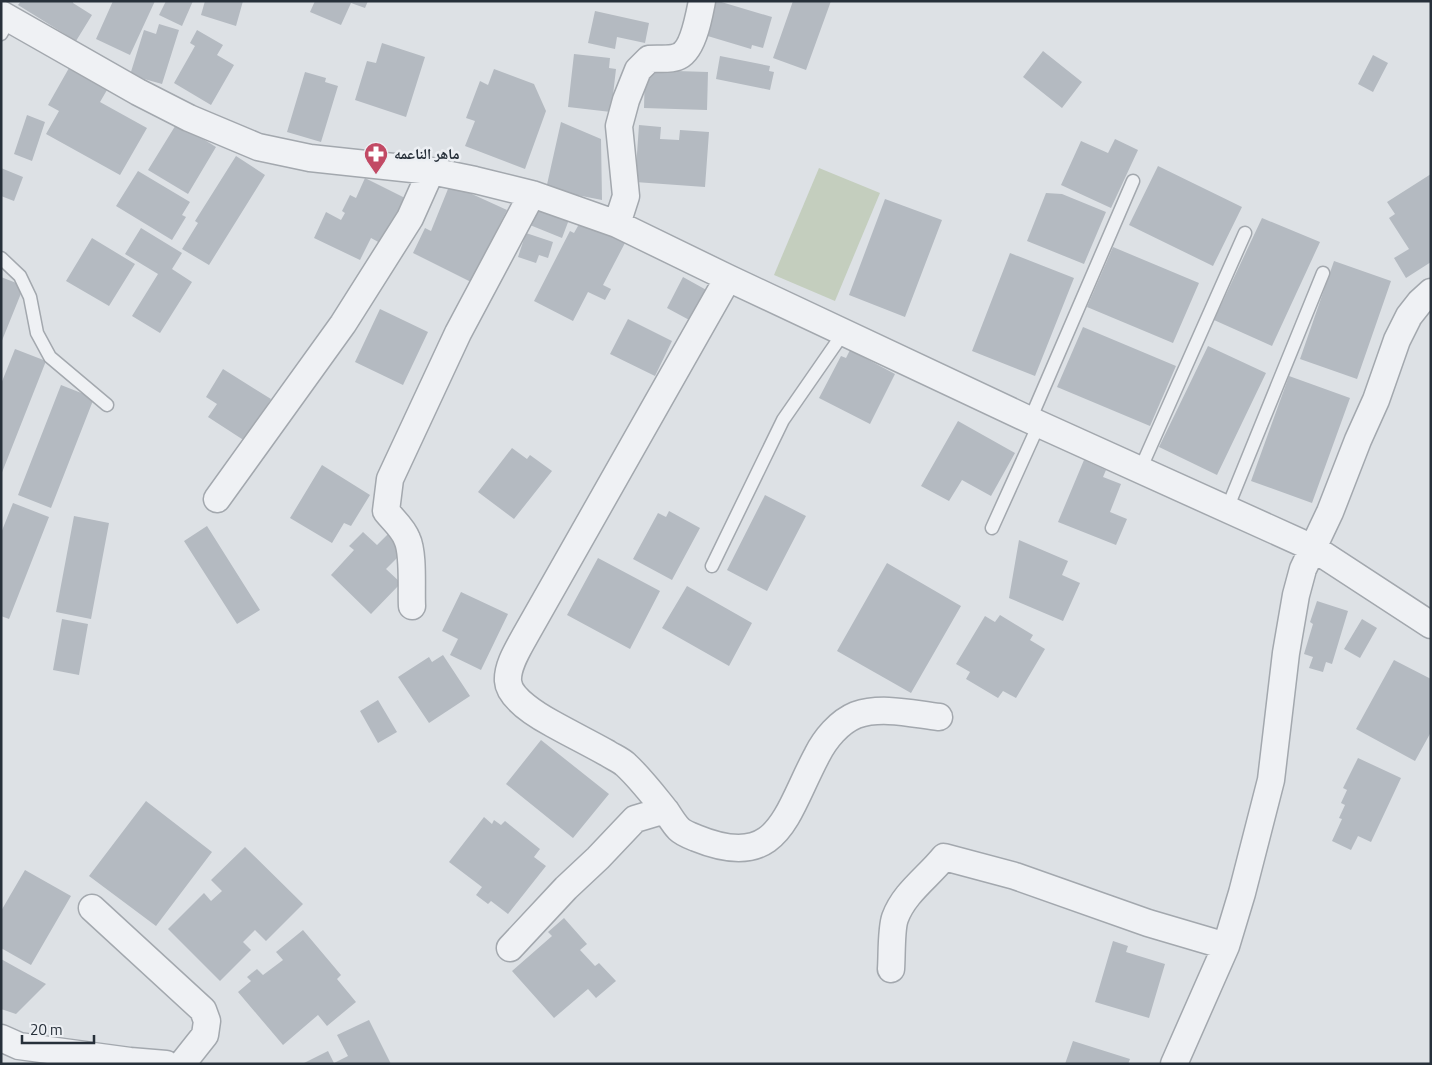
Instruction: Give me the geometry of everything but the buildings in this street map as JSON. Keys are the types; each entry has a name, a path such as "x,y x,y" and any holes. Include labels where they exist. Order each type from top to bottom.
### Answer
{"street":[{"path":"617,224 626,196 619,126 626,100 638,70 649,59 678,57 686,51 695,32 702,1"},
{"path":"4,16 138,92 189,118 258,147 310,158 431,171 532,194 617,224 1034,422 1313,548 1431,625"},
{"path":"217,499 343,324 410,218 431,171"},
{"path":"412,606 408,540 401,528 386,511 390,479 458,333 532,194"},
{"path":"728,278 534,619 508,674 508,683 511,690 528,708 624,763 644,783 680,830 694,838 730,848 743,849 761,845 770,839 780,826 821,747 840,725 855,716 870,712 905,713 939,717"},
{"path":"1174,1064 1226,946 1242,893 1271,780 1286,653 1296,596 1303,569 1330,512 1376,400 1396,340 1408,316 1431,292"},
{"path":"510,948 566,888 635,819 665,810"},
{"path":"891,969 894,919 908,894 932,872 944,857 1015,876 1148,923 1226,946"},
{"path":"92,908 203,1010 207,1021 205,1035 182,1064"},
{"path":"1,1038 19,1046 166,1064"}],"lane":[{"path":"992,528 1134,181"},
{"path":"1140,470 1245,232"},
{"path":"1,258 20,276 30,297 38,333 50,357 107,405"},
{"path":"1227,509 1323,273"},
{"path":"712,566 783,420 844,332"}],"green space":[{"path":"819,168 880,193 835,301 774,275"}],"place":[{"name":"ماهر الناعمه","path":"376,175"}]}
